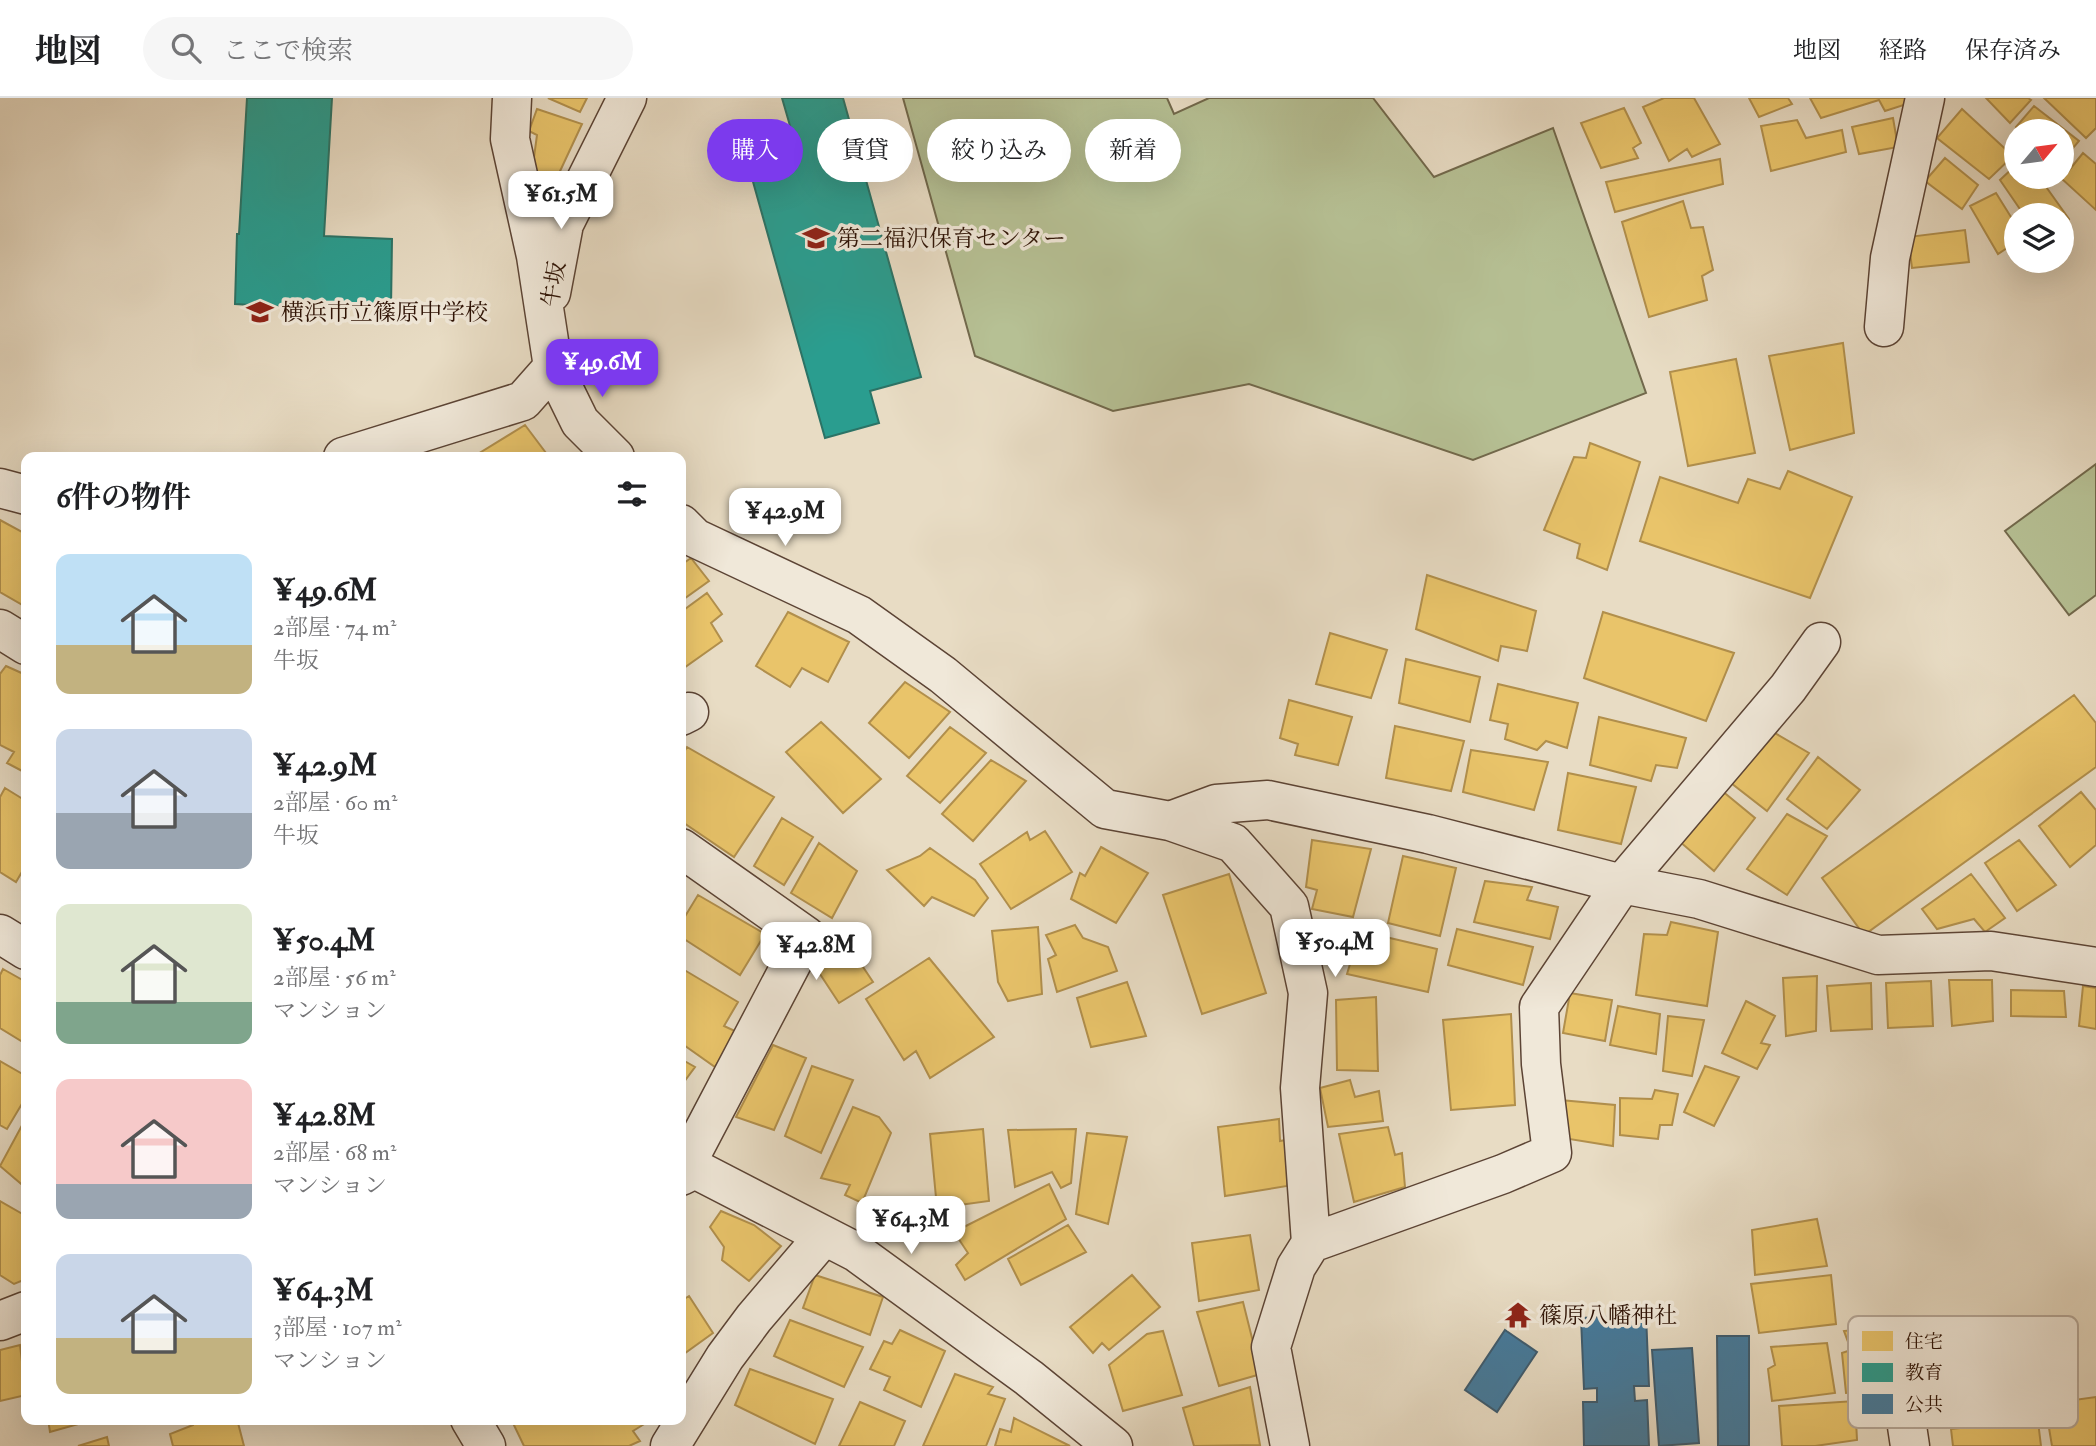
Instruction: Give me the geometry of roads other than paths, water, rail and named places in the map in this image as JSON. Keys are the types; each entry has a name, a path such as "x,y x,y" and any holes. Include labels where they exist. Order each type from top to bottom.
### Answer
{"street":[{"path":"512,98 510,139 536,256 553,367 580,422 610,452"},
{"name":"牛坂","path":"547,318 564,224 627,98"},
{"path":"1884,327 1890,258 1925,98"},
{"path":"359,452 523,401 553,367"},
{"path":"0,488 21,494"},
{"path":"686,529 695,538 859,615 943,675 1105,809 1170,821 1233,843 1289,906 1308,993 1300,1088 1311,1243 1296,1268 1271,1347 1290,1446"},
{"path":"0,629 21,642"},
{"path":"1311,1243 1503,1174 1552,1153 1541,1064 1539,1007 1622,884 1788,688 1821,642"},
{"path":"1170,821 1216,804 1268,800 1428,834 1622,884 1699,899 1878,955 1991,951 2096,967"},
{"path":"686,852 806,936 686,1165"},
{"path":"0,934 21,947"},
{"path":"686,1173 695,1169 856,1252 1029,1378 1113,1446"},
{"path":"686,1420 732,1347 824,1236"},
{"path":"0,1321 21,1313"},
{"path":"474,1425 486,1446"},
{"path":"670,1446 683,1425"},
{"path":"1907,1428 1910,1446"}],"place":[{"name":"第二福沢保育センター","path":"816,238"},
{"name":"横浜市立篠原中学校","path":"260,312"},
{"name":"篠原八幡神社","path":"1518,1315"}]}
